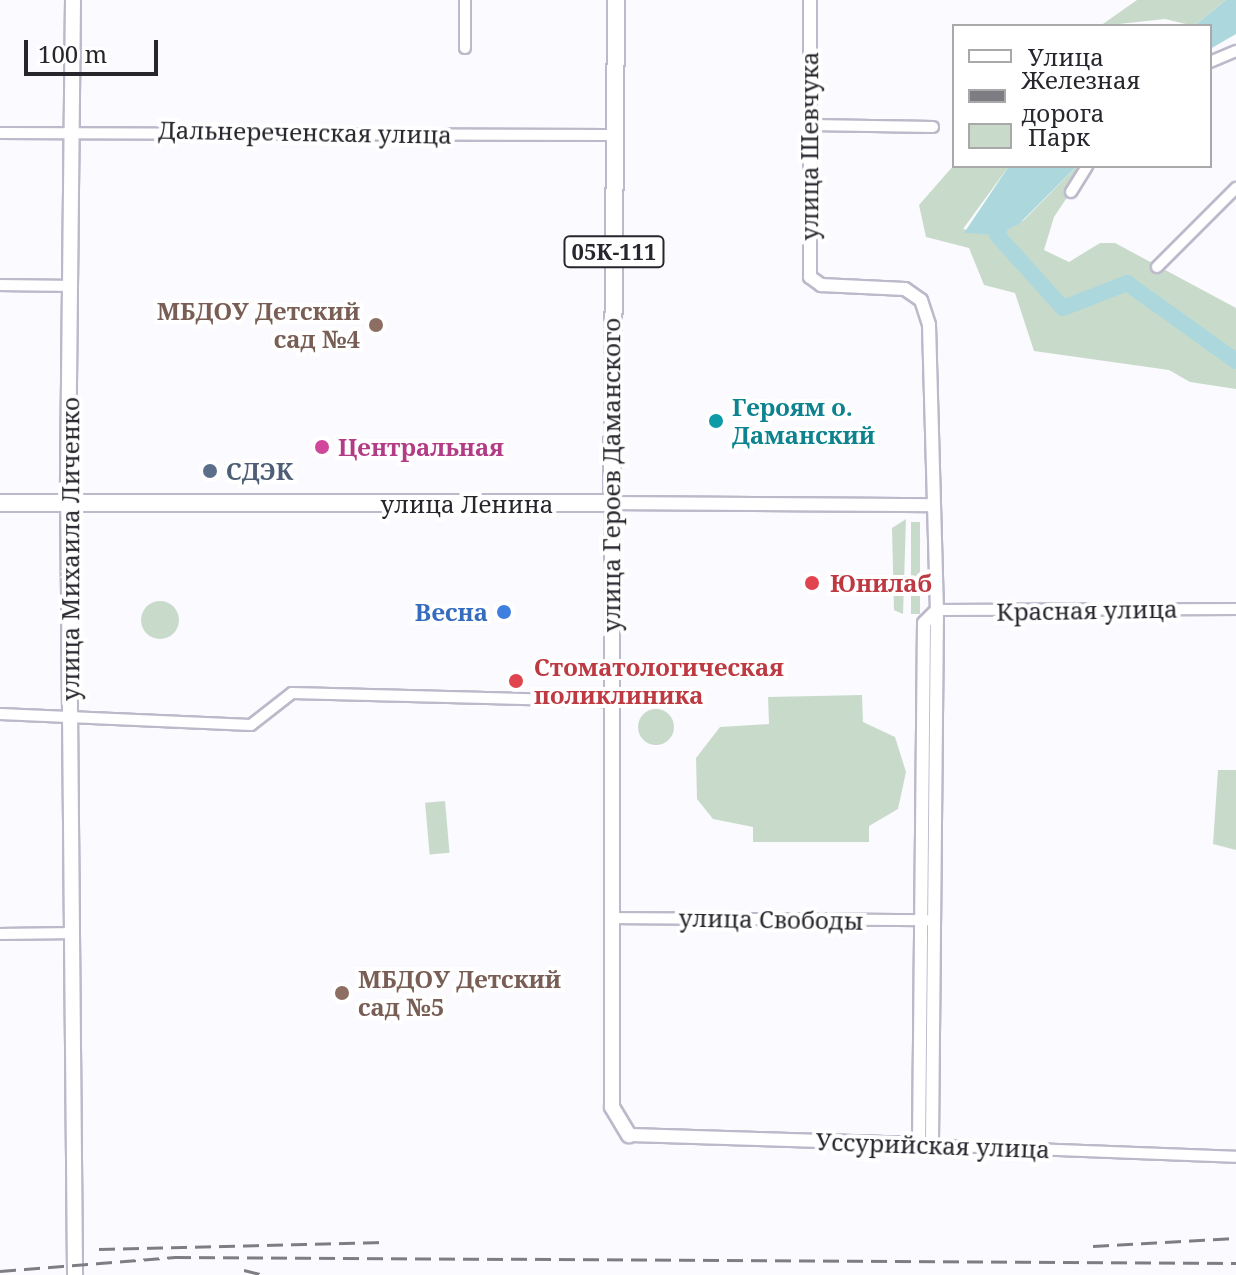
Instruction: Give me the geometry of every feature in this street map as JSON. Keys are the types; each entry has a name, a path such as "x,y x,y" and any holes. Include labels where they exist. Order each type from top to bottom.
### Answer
{"main road":[{"name":"улица Михаила Личенко","path":"73,0 69,1098 75,1275"},
{"name":"улица Героев Даманского","path":"616,0 608,701 612,1107 629,1135"},
{"name":"улица Ленина","path":"0,503 612,503"}],"street":[{"path":"465,0 465,48"},
{"name":"улица Шевчука","path":"810,0 810,277 821,285 897,287 924,305 932,353 934,505"},
{"path":"1212,61 1236,51"},
{"path":"810,125 933,127"},
{"name":"Дальнереченская улица","path":"0,133 610,135"},
{"path":"1071,192 1086,168"},
{"path":"1157,267 1236,188"},
{"path":"0,285 71,286"},
{"name":"улица Ленина","path":"612,503 934,505"},
{"path":"926,1145 926,920 937,610 934,505"},
{"name":"Красная улица","path":"937,610 1236,609"},
{"path":"0,714 251,725 292,693 608,701"},
{"name":"улица Свободы","path":"611,918 926,920"},
{"path":"0,934 71,933"},
{"name":"Уссурийская улица","path":"629,1135 1236,1157"}],"green space":[{"path":"1137,0 1226,0 1196,24 1165,19 1103,24"},
{"path":"952,167 1008,168 963,229 997,235 1024,220 1075,168 1087,168 1054,217 1044,250 1069,262 1100,243 1115,243 1236,308 1236,389 1190,382 1169,370 1034,351 1015,293 984,285 969,248 926,237 919,205"},
{"path":"906,519 903,614 894,610 892,528"},
{"path":"911,522 920,522 920,614 911,614"},
{"path":"160,601 173,607 179,620 173,633 160,639 147,633 141,620 147,607"},
{"path":"862,695 863,722 895,737 906,772 898,809 869,826 869,842 753,842 753,827 713,819 697,799 696,758 720,727 769,724 768,697"},
{"path":"656,709 669,714 674,727 669,740 656,745 643,740 638,727 643,714"},
{"path":"1218,770 1236,770 1236,850 1213,844"},
{"path":"445,801 450,853 430,855 425,803"}],"water":[{"path":"1226,0 1236,0 1236,34 1212,48 1212,24 1196,24"},
{"path":"1008,168 1075,168 1019,224 997,235 964,233"}],"waterway":[{"path":"1004,216 997,235 1063,308 1127,283 1236,361"}],"railway":[{"path":"1093,1246 1236,1238"},
{"path":"99,1249 385,1242"},
{"path":"0,1271 175,1257 1236,1263"},
{"path":"244,1270 264,1275"}],"place":[{"name":"МБДОУ Детский сад №4","path":"376,325"},
{"name":"Героям о. Даманский","path":"716,421"},
{"name":"Центральная","path":"322,447"},
{"name":"СДЭК","path":"210,471"},
{"name":"Юнилаб","path":"812,583"},
{"name":"Весна","path":"504,612"},
{"name":"Стоматологическая поликлиника","path":"516,681"},
{"name":"МБДОУ Детский сад №5","path":"342,993"}]}
